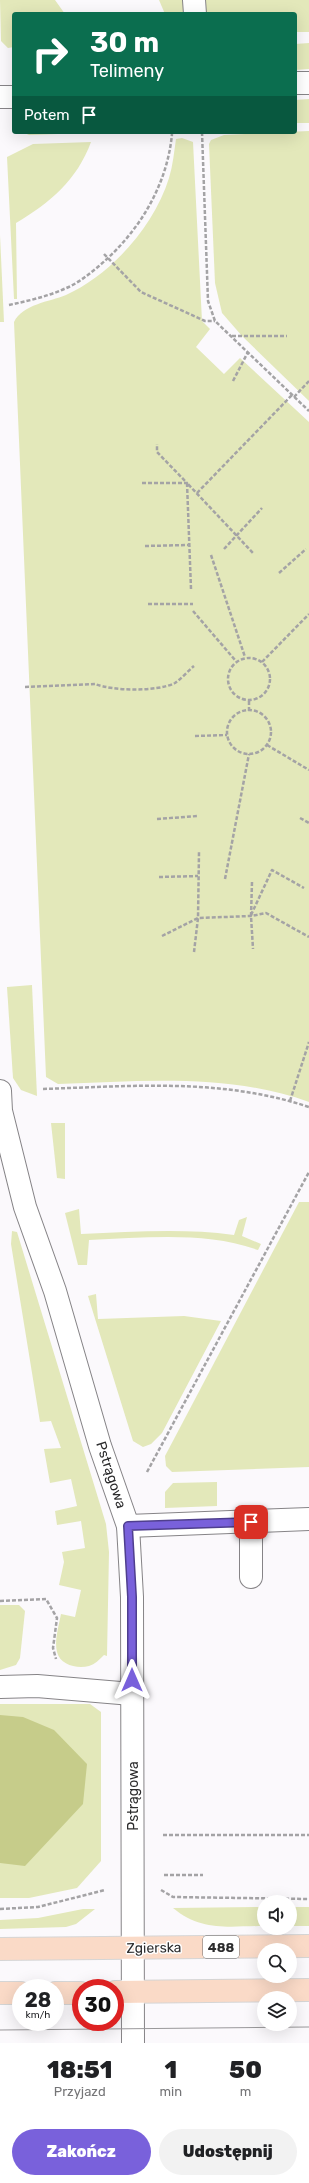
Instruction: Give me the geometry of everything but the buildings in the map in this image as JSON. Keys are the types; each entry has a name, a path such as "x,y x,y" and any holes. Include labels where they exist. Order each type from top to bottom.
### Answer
{"main road":[{"name":"Zgierska","path":"0,1949 309,1946"},
{"path":"124,1992 309,1990"},
{"path":"0,1993 12,1993"}],"street":[{"path":"194,0 194,12"},
{"path":"297,83 309,83"},
{"path":"0,97 12,97"},
{"name":"Pstrągowa","path":"0,1104 25,1207 55,1290 100,1446 128,1526 132,1597 132,1948 124,1992 133,2043"},
{"path":"128,1526 309,1520"},
{"path":"251,1522 251,1577"},
{"path":"0,1687 37,1686 132,1694"}],"path":[{"path":"8,305 40,298 65,289 85,278 128,238 154,197 170,154 172,134"},
{"path":"202,134 208,300 215,321 309,411"},
{"path":"104,254 141,292 205,320 215,321"},
{"path":"232,336 287,336"},
{"path":"233,381 248,352"},
{"path":"197,493 309,381"},
{"path":"157,444 157,452 253,553"},
{"path":"142,483 187,483"},
{"path":"187,483 188,544 192,589"},
{"path":"224,549 262,508"},
{"path":"145,546 188,544"},
{"path":"279,574 306,549"},
{"path":"211,555 245,657"},
{"path":"148,604 193,604"},
{"path":"193,611 236,660"},
{"path":"262,662 309,614"},
{"path":"245,657 253,658 262,662 268,669 270,679 267,691 259,698 249,701 238,698 231,692 227,680 229,669 236,660 245,657"},
{"path":"25,687 95,684 104,688 150,689 175,683 194,666"},
{"path":"249,701 249,710"},
{"path":"249,710 259,713 266,718 270,725 271,735 267,745 262,750 249,754 233,748 227,735 230,721 236,714 249,710"},
{"path":"195,736 227,735"},
{"path":"267,745 309,770"},
{"path":"225,880 249,754"},
{"path":"157,819 198,816"},
{"path":"300,818 309,823"},
{"path":"194,952 198,918 199,852"},
{"path":"251,916 272,870 304,888"},
{"path":"159,877 198,876"},
{"path":"252,882 251,916 253,949"},
{"path":"162,936 198,918 251,916 266,913 309,937"},
{"path":"290,1102 309,1042"},
{"path":"43,1089 180,1085 255,1092 309,1107"},
{"path":"147,1472 309,1172"},
{"path":"0,1601 46,1599 57,1618 53,1648 58,1662"},
{"path":"163,1835 309,1835"},
{"path":"164,1875 203,1875"},
{"path":"0,1909 38,1907 84,1897 101,1890 109,1890"},
{"path":"160,1890 173,1897 309,1899"}],"green space":[{"path":"0,0 55,0 64,12 12,12 12,47 8,48 1,41"},
{"path":"159,0 185,0 186,12 164,12"},
{"path":"201,0 309,0 309,32 297,32 297,12 202,12"},
{"path":"309,43 309,69 297,70 297,44"},
{"path":"309,99 309,123 297,123 297,100"},
{"path":"309,131 309,401 242,336 222,313 215,283 209,144 211,140 224,135 297,134 297,132"},
{"path":"27,134 58,134 29,135"},
{"path":"182,138 193,142 202,321 210,329 196,347 224,374 240,358 309,422 309,1102 278,1093 216,1083 185,1081 122,1081 58,1084 46,1077 14,322 18,316 30,307 66,295 83,286 99,275 129,247 153,214 162,196 169,178 176,139"},
{"path":"91,142 78,168 61,189 51,199 16,223 17,299 14,299 7,157 33,144"},
{"path":"0,235 4,322 0,322"},
{"path":"32,985 37,1096 21,1090 13,1078 7,987"},
{"path":"51,1123 65,1123 65,1179 57,1178"},
{"path":"299,1202 309,1202 309,1467 172,1472 166,1466 165,1456"},
{"path":"79,1209 81,1234 177,1231 234,1235 239,1220 247,1217 242,1236 261,1244 258,1250 238,1244 196,1238 153,1237 89,1240 87,1265 78,1265 65,1213"},
{"path":"12,1231 17,1232 106,1524 109,1552 107,1656 104,1655 95,1663 84,1667 65,1663 59,1656 56,1648 61,1614 75,1617 81,1590 59,1585 64,1562 62,1552 85,1548 81,1521 57,1525 55,1511 77,1506 71,1479 50,1483 44,1449 61,1448 51,1421 40,1422 11,1244"},
{"path":"96,1294 98,1319 184,1316 221,1321 162,1433 151,1444 143,1447 133,1441 88,1296"},
{"path":"217,1482 217,1506 165,1508 165,1492 173,1483"},
{"path":"0,1605 19,1605 25,1611 20,1658 16,1665 0,1670"},
{"path":"0,1704 90,1704 101,1712 101,1861 77,1888 29,1898 0,1898"},
{"path":"0,1715 23,1717 54,1730 87,1764 83,1804 25,1866 0,1863"},
{"path":"257,1907 257,1926 227,1927 205,1924 184,1916 173,1908"},
{"path":"297,1907 309,1907 309,1926 297,1926"},
{"path":"83,1909 95,1909 76,1924 66,1927 0,1929 0,1920 38,1918"}],"tram line":[{"path":"0,2030 309,2027"}],"route":[{"path":"132,1680 132,1597 128,1526 251,1522"}]}
